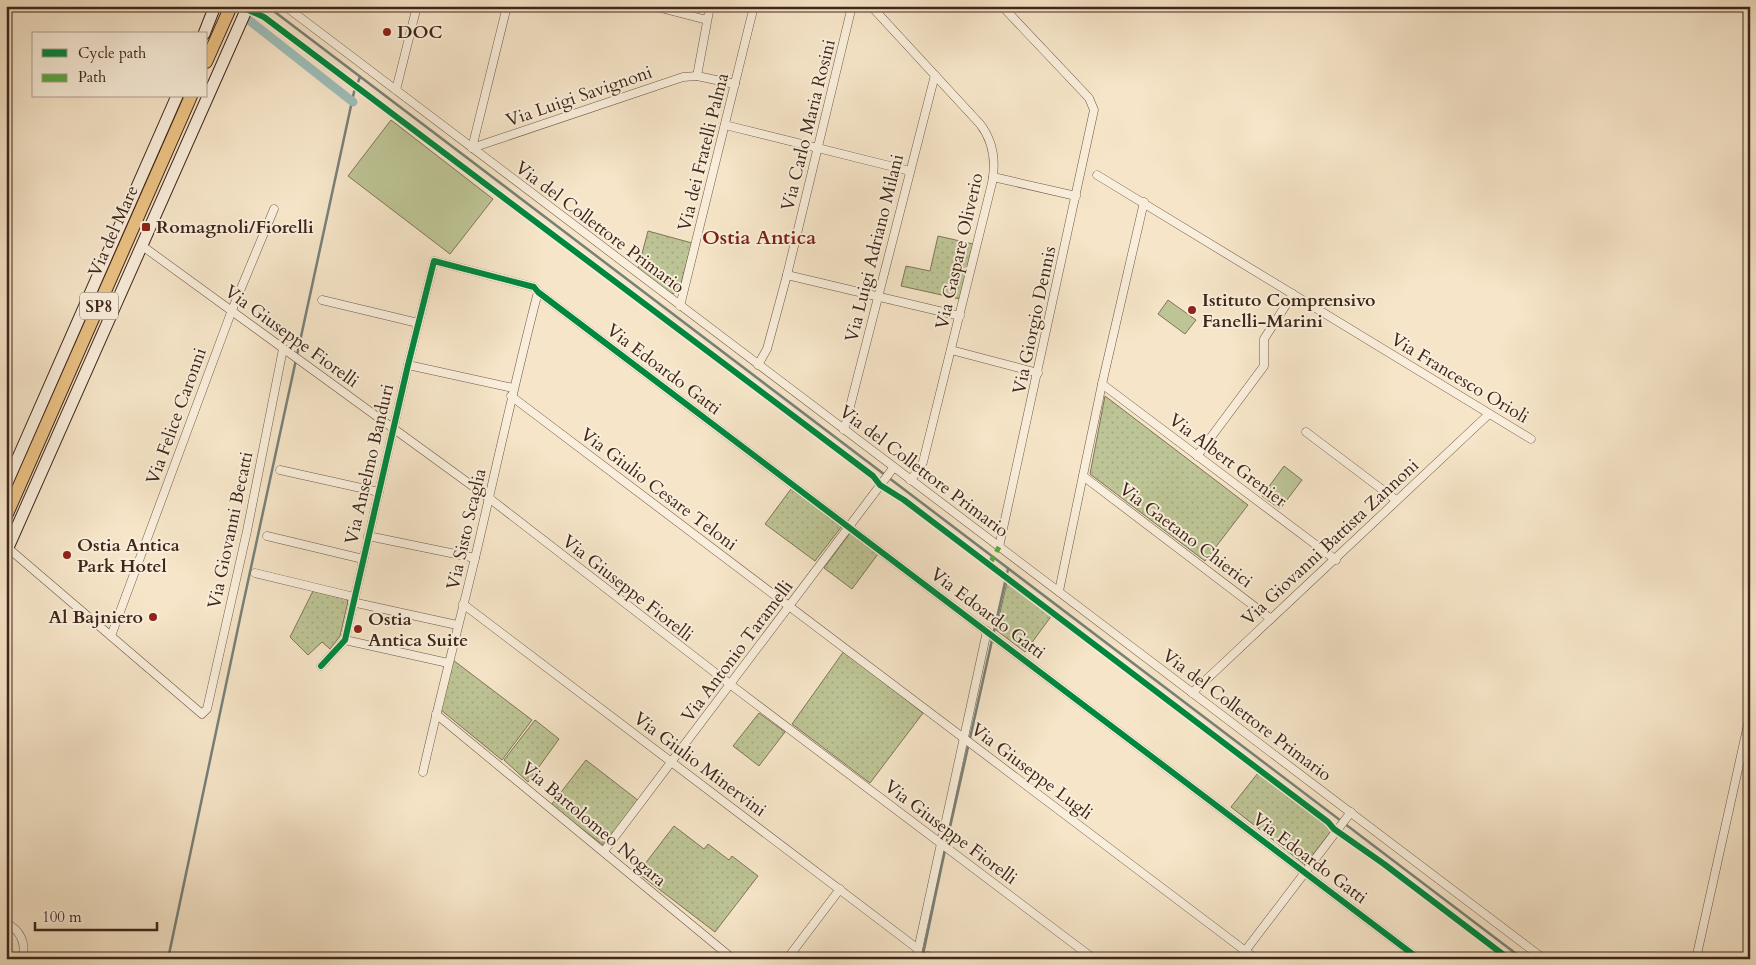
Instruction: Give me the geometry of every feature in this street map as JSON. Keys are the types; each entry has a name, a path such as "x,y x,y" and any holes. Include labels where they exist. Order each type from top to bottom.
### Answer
{"main road":[{"path":"205,32 215,6"},
{"path":"208,58 231,6"},
{"path":"208,95 248,6"},
{"path":"6,485 176,98"},
{"name":"Via del Mare","path":"6,516 190,98"},
{"path":"7,550 207,98"}],"street":[{"name":"Via del Collettore Primario","path":"285,6 1544,959"},
{"path":"396,90 417,6"},
{"path":"472,148 506,6"},
{"path":"653,6 707,20"},
{"path":"710,6 696,76 735,84"},
{"path":"744,6 754,8"},
{"name":"Via Carlo Maria Rosini","path":"758,365 767,348 787,275 852,6"},
{"name":"Via Gaspare Oliverio","path":"871,6 986,133 993,151 993,177 960,316 923,462 910,480"},
{"name":"Via Giorgio Dennis","path":"999,547 1094,114 1091,100 1002,6"},
{"name":"Via dei Fratelli Palma","path":"680,306 754,8"},
{"name":"Via Luigi Adriano Milani","path":"844,430 935,75"},
{"name":"Via Luigi Savignoni","path":"472,148 683,78 696,76"},
{"path":"725,124 910,171"},
{"name":"Via Francesco Orioli","path":"1097,175 1530,439"},
{"path":"993,177 1076,196"},
{"path":"1059,591 1102,384 1144,202"},
{"name":"Via Felice Caronni","path":"110,636 232,310 274,209"},
{"name":"Via Giuseppe Fiorelli","path":"141,245 489,498 731,685 1094,959"},
{"name":"Via Edoardo Gatti","path":"434,261 534,287 538,292 847,528 987,631 1418,959"},
{"name":"Via Anselmo Banduri","path":"345,640 408,365 434,261"},
{"path":"787,275 960,316"},
{"name":"Via Sisto Scaglia","path":"423,772 457,625 475,558 512,392 538,292"},
{"path":"1197,456 1264,366 1264,339 1293,294"},
{"path":"322,300 418,323"},
{"name":"Via Giovanni Becatti","path":"110,636 202,714 207,709 247,531 283,349"},
{"path":"951,350 1038,373"},
{"path":"408,365 512,392"},
{"name":"Via Albert Grenier","path":"1102,384 1336,560"},
{"name":"Via Giulio Cesare Teloni","path":"512,392 789,606"},
{"name":"Via Giovanni Battista Zannoni","path":"1192,693 1336,560 1396,500 1489,414"},
{"path":"1306,432 1396,500"},
{"name":"Via Antonio Taramelli","path":"604,851 894,467"},
{"name":"Via Anselmo Banduri","path":"280,470 379,492"},
{"name":"Via Gaetano Chierici","path":"1082,476 1271,619"},
{"path":"266,536 363,559"},
{"path":"368,536 475,558"},
{"path":"7,550 110,636"},
{"path":"255,573 353,600 457,625"},
{"name":"Via Giulio Minervini","path":"463,604 918,949"},
{"name":"Via Giuseppe Lugli","path":"789,606 1256,959"},
{"path":"916,959 987,631"},
{"path":"321,666 345,640 448,663"},
{"name":"Via Bartolomeo Nogara","path":"436,714 604,851 732,959"},
{"path":"1696,959 1750,714"},
{"path":"1240,959 1350,812"},
{"path":"787,959 840,889"},
{"path":"6,923 15,928 22,938 24,950 22,959"}],"green space":[{"path":"391,120 493,199 450,254 348,176"},
{"path":"648,231 692,243 679,291 672,294 638,269"},
{"path":"938,236 973,244 960,299 901,286 906,266 930,271"},
{"path":"1168,300 1196,320 1185,334 1158,314"},
{"path":"1105,396 1248,505 1205,561 1090,474"},
{"path":"1284,466 1302,480 1280,509 1262,496"},
{"path":"791,489 842,526 815,561 765,524"},
{"path":"850,533 878,554 852,589 824,568"},
{"path":"1007,582 1052,615 1025,652 996,630"},
{"path":"313,591 348,601 340,636 330,649 322,642 308,655 290,637"},
{"path":"844,651 923,713 870,783 792,724"},
{"path":"453,660 532,720 502,760 441,710"},
{"path":"759,713 785,732 759,766 733,746"},
{"path":"535,720 559,739 528,782 504,760"},
{"path":"586,760 639,801 603,845 551,805"},
{"path":"1258,773 1332,830 1305,865 1231,807"},
{"path":"674,826 704,849 708,844 729,860 732,856 758,876 715,932 638,873"}],"waterway":[{"path":"267,6 1523,959"},
{"path":"250,21 353,102"},
{"path":"168,959 354,92 360,77"},
{"path":"946,845 1008,569"},
{"path":"922,959 945,850"}],"marked path":[{"path":"989,565 999,547"}],"cycle path":[{"path":"246,9 264,17 873,476 880,485 904,500 1328,822 1334,829 1384,864 1509,959"},
{"path":"321,666 345,640 408,365 434,261 534,287 538,292 1419,959"}],"place":[{"name":"DOC","path":"387,32"},
{"name":"Romagnoli/Fiorelli","path":"146,227"},
{"name":"Istituto Comprensivo Fanelli-Marini","path":"1192,310"},
{"name":"Ostia Antica Park Hotel","path":"67,555"},
{"name":"Al Bajniero","path":"153,617"},
{"name":"Ostia Antica Suite","path":"358,629"}],"district":[{"name":"Ostia Antica","path":"759,237"}]}
